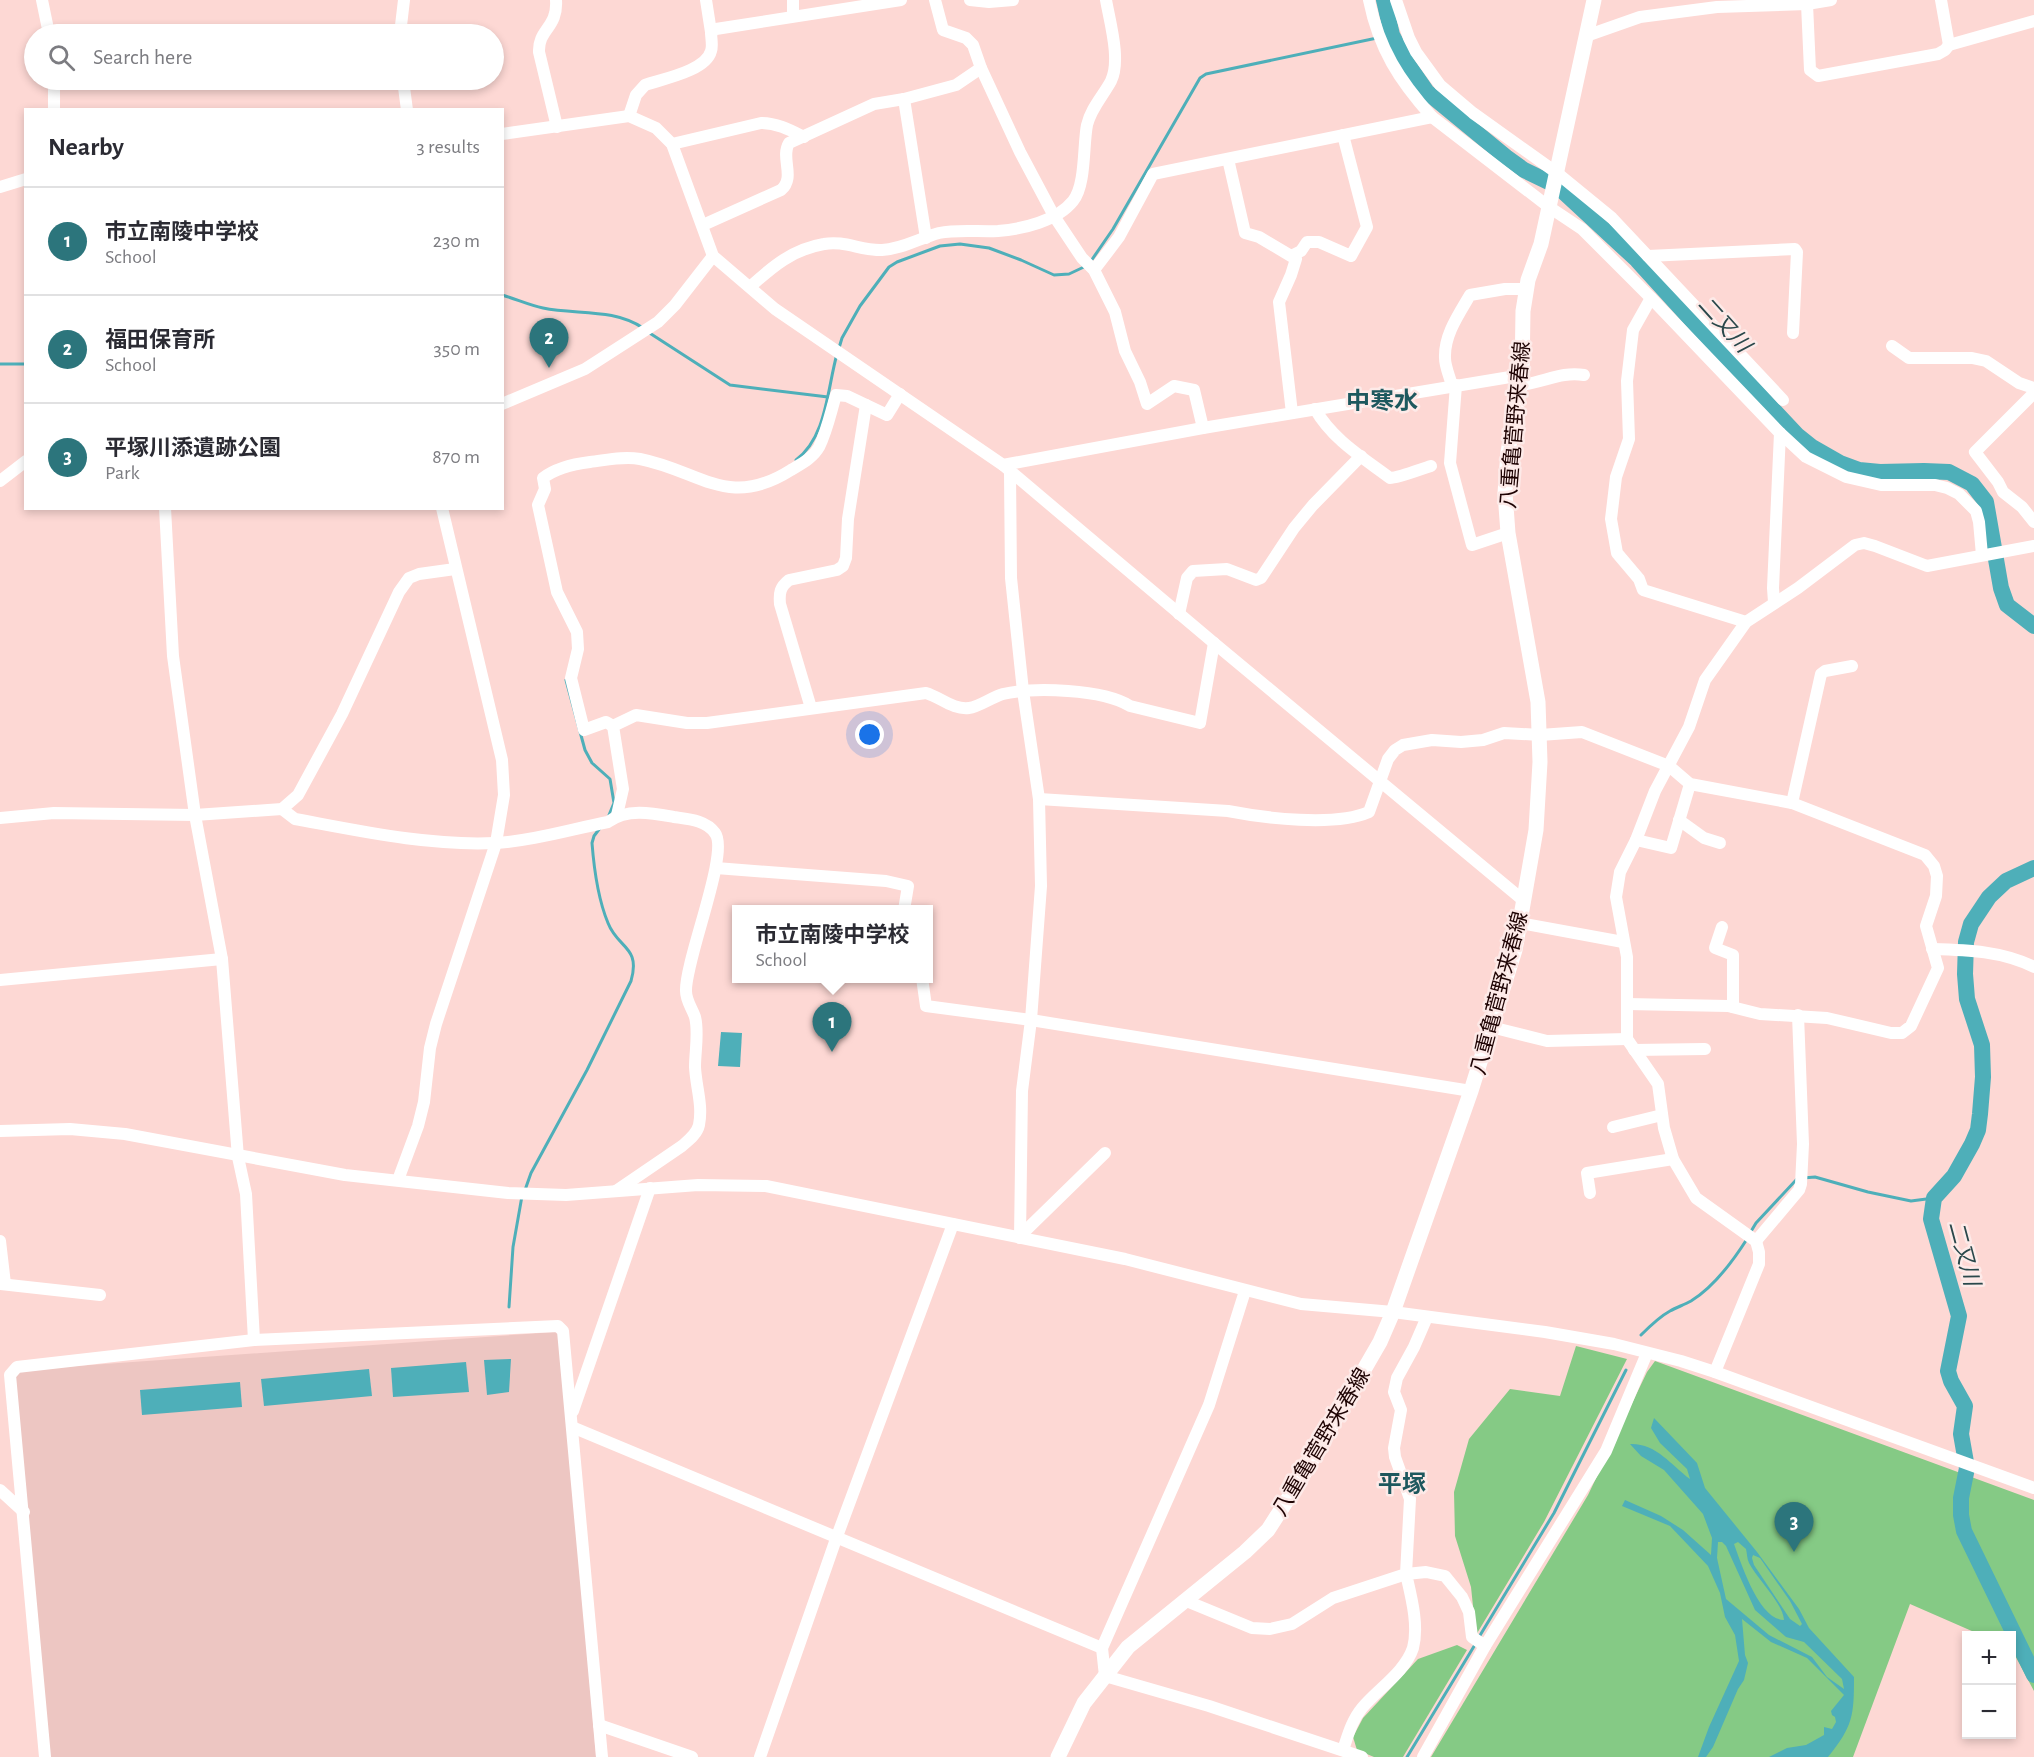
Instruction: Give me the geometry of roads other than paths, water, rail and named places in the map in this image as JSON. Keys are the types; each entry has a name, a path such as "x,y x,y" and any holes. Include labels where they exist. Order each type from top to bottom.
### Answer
{"main road":[{"name":"八重亀菅野来春線","path":"1058,1757 1084,1704 1128,1647 1245,1552 1268,1530 1302,1477 1380,1342 1393,1312 1471,1091 1515,950 1536,831 1540,735 1536,691 1508,533 1505,493 1508,452 1521,380 1526,289 1541,243 1594,0"}],"street":[{"path":"42,0 47,24"},
{"path":"401,24 404,0"},
{"path":"556,0 555,18 538,44 557,127"},
{"path":"629,116 640,88 693,70 711,53 711,32 706,0"},
{"path":"793,16 794,0"},
{"path":"711,32 716,29 793,16 901,0"},
{"path":"935,0 943,30 966,38 973,45 981,68 1020,152 1054,216 1082,258 1094,270 1114,312 1125,351 1140,382 1147,404 1174,386 1194,390 1203,428"},
{"path":"970,0 989,2 1013,0"},
{"path":"750,287 780,261 803,249 840,243 871,250 886,250 939,233 999,231 1021,227 1054,216 1072,202 1080,184 1087,125 1091,114 1112,80 1115,68 1116,58 1106,0"},
{"path":"1369,0 1372,17 1388,59 1400,79 1432,117 1549,207 1582,229 1806,457 1846,477 1881,485 1935,485 1959,494 1976,511 1983,555"},
{"path":"1396,0 1408,38 1440,85 1473,113 1557,173 1612,218 1783,400"},
{"path":"1586,36 1640,17 1717,7 1831,0"},
{"path":"1941,0 1949,45"},
{"path":"1807,3 1810,70 1818,76 1938,54 1949,45 2034,21"},
{"path":"703,225 781,190 788,181 786,148 789,143 874,104 904,99 956,85 981,68"},
{"path":"54,90 54,108"},
{"path":"404,90 407,108"},
{"path":"904,99 926,238"},
{"path":"504,134 629,116 656,128 672,144 713,256 775,309 1006,468 1524,901"},
{"path":"1094,270 1119,237 1153,174 1432,117"},
{"path":"672,144 761,123 770,123 804,137"},
{"path":"1293,255 1301,251 1307,242 1319,242 1352,256 1367,227 1343,135"},
{"path":"1228,159 1245,233 1259,237 1293,255 1296,259 1279,302 1292,413"},
{"path":"0,187 24,181"},
{"path":"1648,256 1795,249 1797,252 1793,333"},
{"path":"504,403 585,369 658,322 675,305 713,256"},
{"path":"1508,533 1472,545 1450,463 1454,386 1445,360 1445,351 1449,332 1470,295 1505,289 1526,289"},
{"path":"1651,298 1633,330 1628,371 1629,439 1616,477 1611,503 1611,519 1617,553 1639,579 1643,590 1746,622"},
{"path":"1892,346 1909,358 1972,358 1986,361 2019,382 2034,388"},
{"path":"1006,468 1203,428 1454,386 1521,380 1535,383 1562,374 1584,375"},
{"path":"2034,393 1975,452 1998,482 2002,492 2022,507 2034,522"},
{"path":"613,726 606,722 584,730 571,687 578,649 577,632 557,592 538,505 545,489 543,478 561,469 582,463 622,458 655,463 729,488 746,489 763,485 810,458 818,447 836,395 847,396 887,415 900,394"},
{"path":"811,708 780,604 779,593 789,580 837,570 843,566 846,558 848,519 866,405"},
{"path":"1315,409 1335,435 1360,456 1394,479 1431,466"},
{"path":"1774,602 1780,433"},
{"path":"1179,614 1187,578 1193,571 1227,569 1256,580 1261,578 1294,528 1360,456"},
{"path":"0,481 24,463"},
{"path":"1006,468 1011,578 1023,691 1039,799 1041,886 1031,1020 1022,1091 1020,1237"},
{"path":"165,510 173,656 195,815 222,959 238,1156 246,1194 254,1340"},
{"path":"398,1180 422,1110 430,1048 436,1024 496,843 504,795 503,768 442,510"},
{"path":"1715,1372 1759,1264 1759,1251 1756,1241 1696,1198 1673,1159 1662,1115 1658,1084 1630,1045 1627,957 1616,897 1620,872 1636,840 1655,791 1689,727 1705,680 1746,622 1798,588 1855,546 1864,543 1927,566 2034,546"},
{"path":"0,818 54,813 195,815 282,809 298,795 409,578 419,574 455,569"},
{"path":"613,726 636,715 687,723 707,723 926,693 954,706 970,708 988,699 1023,691 1091,693 1122,700 1130,706 1200,723 1214,644"},
{"path":"1792,803 1821,674 1852,666"},
{"path":"613,726 623,789 617,815"},
{"path":"1039,799 1228,811 1308,820 1361,816 1369,812 1388,759 1395,750 1403,745 1432,740 1461,742 1483,740 1504,733 1540,735 1581,732 1669,766 1690,784 1792,803 1925,855 1934,866 1937,876 1936,896 1926,926 1938,968 1911,1026 1902,1033 1891,1033 1827,1018 1760,1014 1733,1007 1627,1004"},
{"path":"1636,840 1671,848 1690,784"},
{"path":"282,809 294,819 393,837 442,841 496,843 608,822 617,815 651,813 695,820 707,825 716,834 719,846 716,868 697,935 686,989 686,999 695,1016 696,1025 695,1069 700,1107 699,1128 682,1146 615,1192"},
{"path":"1679,820 1704,838 1720,843"},
{"path":"716,868 886,881 908,886 905,905"},
{"path":"1520,923 1623,942"},
{"path":"1722,927 1715,948 1733,955 1733,1007"},
{"path":"1932,949 1978,950 2015,958 2034,967"},
{"path":"0,980 222,959"},
{"path":"923,983 926,1006 1031,1020 1471,1091"},
{"path":"1756,1241 1799,1190 1801,1184 1803,1144 1798,1015"},
{"path":"1491,1027 1547,1041 1705,1048"},
{"path":"1613,1127 1662,1115"},
{"path":"0,1131 70,1129 125,1134 345,1176 530,1194 566,1195 698,1185 766,1186 1125,1259 1301,1304 1393,1312 1545,1332 1614,1344 1715,1372 2034,1488"},
{"path":"1020,1237 1105,1154"},
{"path":"1590,1192 1587,1173 1673,1159"},
{"path":"572,1421 650,1188"},
{"path":"760,1757 836,1539 952,1224"},
{"path":"0,1241 2,1284 100,1295"},
{"path":"1245,1291 1209,1405 1102,1648 1105,1676 1209,1706 1362,1757"},
{"path":"1343,1750 1350,1728 1360,1710 1397,1674 1413,1648 1414,1629 1406,1574 1410,1499 1395,1457 1394,1448 1401,1410 1394,1392 1397,1378 1427,1317"},
{"path":"45,1757 10,1376 18,1367 254,1340 558,1326 563,1331 602,1757"},
{"path":"1423,1757 1485,1646 1606,1451 1647,1353"},
{"path":"572,1421 836,1539 1102,1648"},
{"path":"0,1490 24,1512"},
{"path":"1184,1600 1252,1628 1269,1629 1292,1623 1333,1598 1406,1574 1426,1572 1445,1576 1462,1598 1468,1612 1472,1637 1485,1646"},
{"path":"599,1725 692,1757"}],"water":[{"path":"721,1032 742,1033 740,1067 718,1066"},
{"path":"511,1359 509,1392 487,1395 484,1360"},
{"path":"466,1362 469,1392 393,1397 391,1368"},
{"path":"369,1369 372,1396 264,1406 261,1379"},
{"path":"240,1382 242,1407 142,1415 140,1390"},
{"path":"1654,1418 1697,1463 1705,1488 1757,1552 1799,1609 1809,1628 1854,1677 1850,1720 1843,1737 1828,1757 1769,1757 1787,1748 1806,1745 1824,1735 1824,1727 1832,1729 1836,1722 1831,1711 1844,1695 1807,1658 1771,1642 1742,1619 1745,1655 1748,1663 1744,1680 1713,1747 1706,1757 1698,1757 1739,1661 1735,1635 1725,1617 1720,1593 1708,1566 1670,1526 1622,1506 1625,1500 1661,1516 1683,1530 1711,1555 1712,1538 1703,1514 1664,1470 1641,1456 1630,1444 1648,1447 1655,1451 1690,1479 1687,1469 1660,1443 1651,1428","holes":["1718,1542 1722,1542 1726,1546 1755,1610 1786,1637 1804,1642 1842,1679 1844,1689 1827,1677 1812,1657 1769,1635 1726,1599 1717,1558","1738,1542 1746,1549 1749,1563 1775,1599 1783,1613 1784,1620 1775,1618 1759,1601 1746,1576 1734,1544","1753,1555 1760,1558 1790,1601 1802,1624 1800,1626 1790,1619 1754,1565"]}],"waterway":[{"name":"二又川","path":"1384,0 1392,35 1407,63 1427,92 1506,157 1524,170 1557,186 1637,260 1797,435 1812,447 1840,463 1859,470 1949,472 1972,484 1986,502 2001,588 2007,605 2034,626"},
{"path":"1383,37 1392,35"},
{"path":"1091,261 1113,229 1200,78 1206,74 1377,38"},
{"path":"839,348 860,306 889,267 940,246 960,244 989,248 1054,275 1069,274 1086,266"},
{"path":"504,296 543,308 620,317 643,328"},
{"path":"648,332 730,385 828,397"},
{"path":"796,460 814,439 820,426 837,354"},
{"path":"0,364 24,364"},
{"path":"566,680 585,750 592,763 610,779 614,803 609,815"},
{"path":"525,1190 531,1173 587,1070 631,981 633,970 631,954 612,932 599,894 592,843 600,828"},
{"name":"二又川","path":"2034,868 2006,881 1989,897 1971,924 1966,942 1965,974 1967,999 1982,1045 1983,1077 1978,1130 1954,1176 1934,1198 1931,1219 1959,1316 1948,1371 1965,1406 1961,1434 1967,1468 1961,1498 1964,1531 2034,1675"},
{"path":"1803,1178 1815,1177 1911,1201 1934,1198"},
{"path":"1750,1233 1756,1223 1797,1179"},
{"path":"509,1307 513,1247 522,1196"},
{"path":"1641,1335 1662,1316 1691,1301 1715,1281 1747,1239"},
{"path":"1479,1637 1554,1513 1626,1370"},
{"path":"1407,1757 1476,1643"}],"place":[{"name":"福田保育所","path":"549,368"},
{"name":"市立南陵中学校","path":"832,1052"},
{"name":"平塚川添遺跡公園","path":"1794,1552"}],"district":[{"name":"中寒水","path":"1382,401"},
{"name":"平塚","path":"1402,1484"}]}
